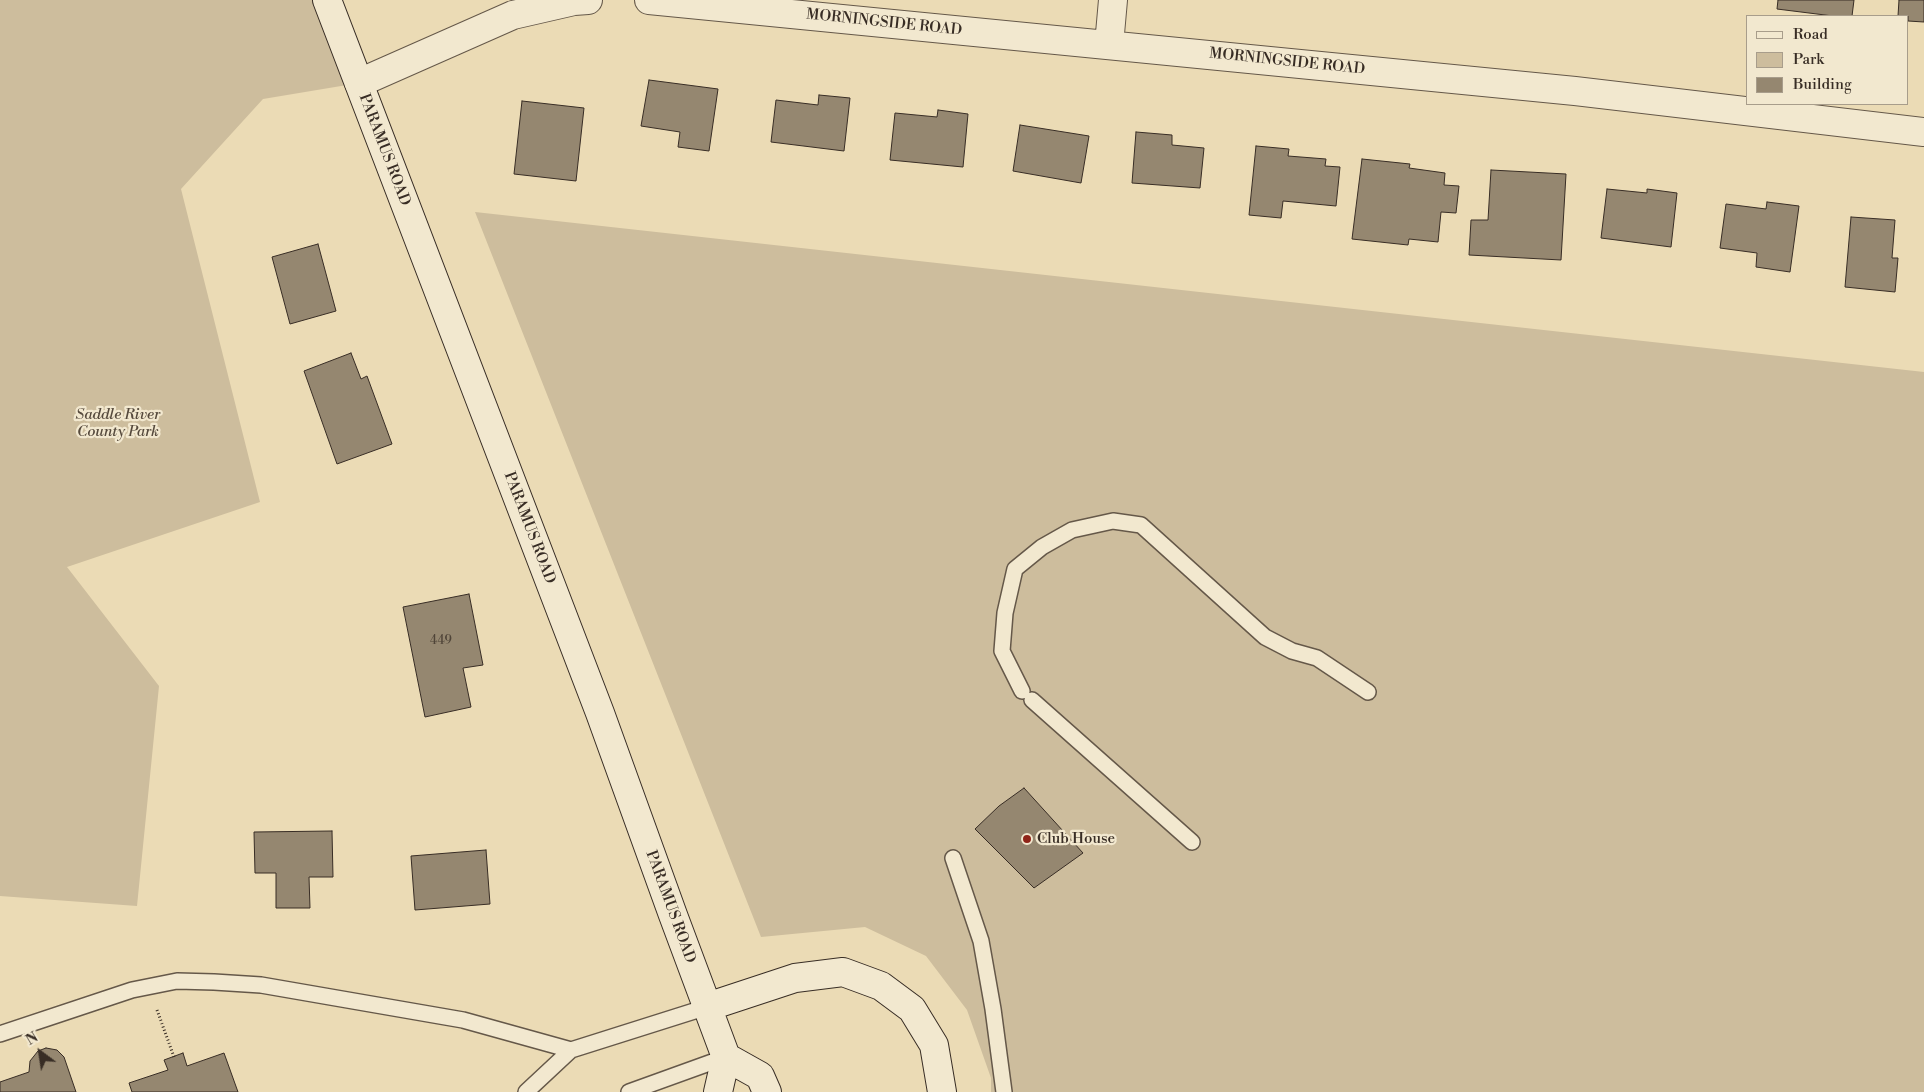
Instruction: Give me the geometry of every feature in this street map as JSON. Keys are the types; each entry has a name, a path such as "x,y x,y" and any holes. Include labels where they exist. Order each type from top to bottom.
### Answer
{"street":[{"name":"PARAMUS ROAD","path":"327,0 600,713 726,1057"},
{"path":"358,83 513,15 574,1 588,0"},
{"name":"MORNINGSIDE ROAD","path":"649,0 1575,91 1924,132"},
{"path":"1109,45 1113,0"},
{"path":"707,1007 795,978 843,972 881,986 912,1009 934,1045 942,1092"},
{"path":"718,1092 726,1057 760,1076 767,1092"}],"lane":[{"path":"1192,842 1027,695 1002,650 1005,613 1015,569 1042,547 1072,530 1113,521 1141,525 1265,637 1292,651 1317,658 1368,692"},
{"path":"953,858 981,941 993,1008 1004,1092"},
{"path":"0,1034 132,990 177,981 214,982 261,985 463,1020 571,1050"},
{"path":"534,1090 571,1050 707,1007"},
{"path":"629,1092 726,1057"}],"path":[{"path":"156,1008 174,1056"}],"green space":[{"name":"Saddle River County Park","path":"0,0 327,0 359,83 263,99 181,189 260,502 67,567 159,686 137,906 0,896"},
{"path":"475,212 1924,372 1924,1092 991,1092 991,1078 967,1010 926,956 865,927 761,937"}],"building":[{"path":"1778,0 1854,0 1852,15 1825,15 1777,9"},
{"path":"1899,0 1924,0 1924,22 1909,21 1909,15 1898,15"},
{"path":"649,80 718,89 709,151 678,147 680,132 641,126"},
{"path":"819,95 850,98 844,151 771,142 776,100 818,105"},
{"path":"522,101 584,108 576,181 514,174"},
{"path":"938,110 968,114 963,167 890,160 895,113 937,117"},
{"path":"1020,125 1089,136 1081,183 1013,171"},
{"path":"1136,132 1172,135 1172,145 1204,148 1200,188 1132,183"},
{"path":"1256,146 1289,149 1288,156 1326,159 1325,166 1340,167 1336,206 1283,201 1281,218 1249,215"},
{"path":"1362,159 1410,164 1409,168 1445,173 1444,185 1459,186 1456,213 1441,212 1438,242 1409,239 1408,245 1352,239"},
{"path":"1491,170 1566,174 1561,260 1469,255 1471,220 1488,220"},
{"path":"1607,189 1647,193 1647,189 1677,193 1671,247 1601,238"},
{"path":"1767,202 1799,206 1790,272 1756,267 1757,253 1720,248 1726,204 1766,209"},
{"path":"1851,217 1895,220 1892,258 1898,258 1895,292 1845,287"},
{"path":"318,244 336,311 290,324 272,257"},
{"path":"351,353 361,379 367,376 392,444 337,464 304,371"},
{"path":"469,594 483,665 463,668 471,707 425,717 403,607"},
{"name":"Club House","path":"1024,788 1083,853 1034,888 975,829 999,806"},
{"path":"332,831 333,877 309,877 310,908 276,908 276,873 255,873 254,832"},
{"path":"486,850 490,904 415,910 411,856"},
{"path":"46,1048 57,1050 64,1057 76,1092 0,1092 0,1082 29,1072 30,1061 38,1051"},
{"path":"183,1053 187,1066 224,1053 238,1092 132,1092 129,1083 168,1070 164,1060"}],"place":[{"name":"Club House","path":"1027,839"}]}
